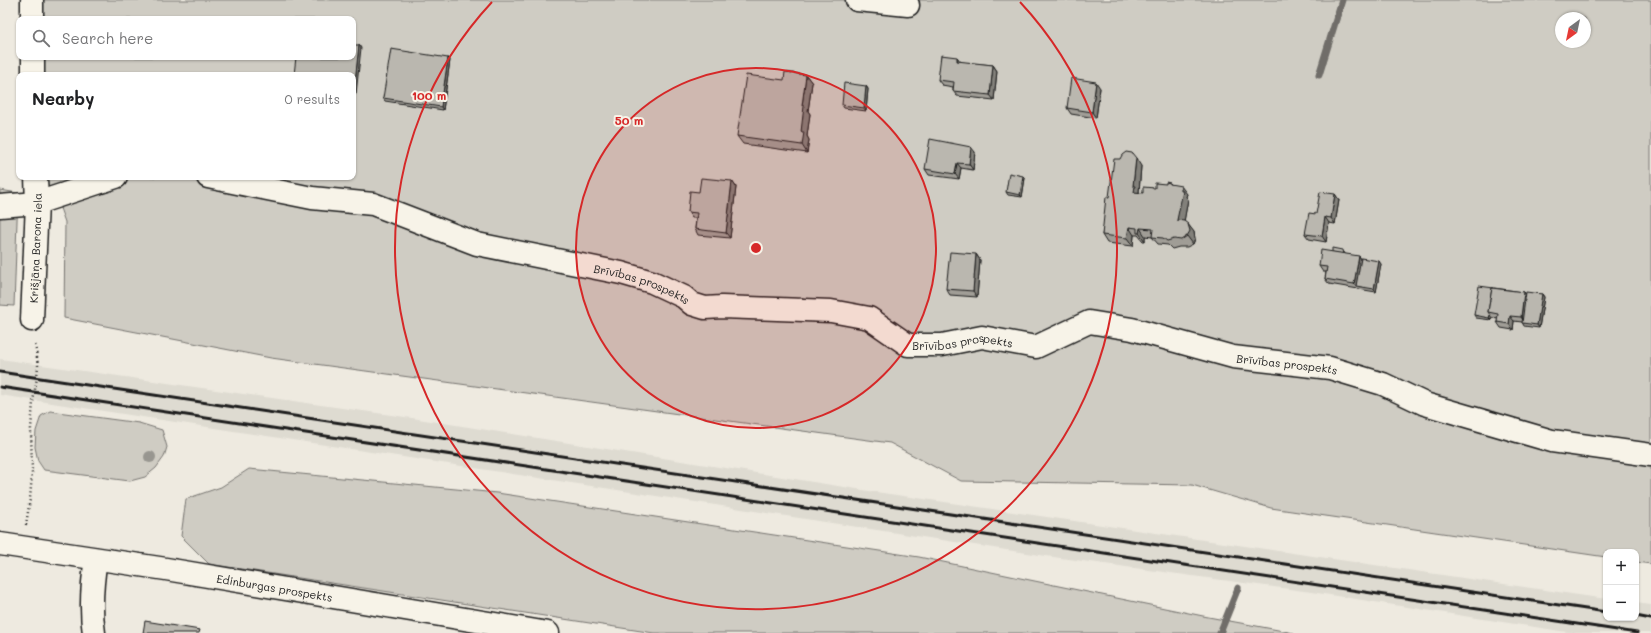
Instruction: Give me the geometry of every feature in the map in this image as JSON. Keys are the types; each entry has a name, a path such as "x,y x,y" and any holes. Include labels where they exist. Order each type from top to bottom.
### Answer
{"street":[{"path":"32,0 32,16"},
{"path":"857,0 908,5"},
{"path":"33,60 33,72"},
{"name":"Krišjāņa Barona iela","path":"32,320 36,180"},
{"path":"0,206 36,203 107,180"},
{"name":"Brīvības prospekts","path":"223,180 312,198 372,204 477,244 621,273 652,282 684,297 692,304 705,308 722,307 839,312 869,318 908,345 942,345 982,337 1036,347 1089,322 1132,329 1233,357 1330,368 1383,384 1425,404 1552,441 1651,455"},
{"name":"Edinburgas prospekts","path":"0,544 548,633"},
{"path":"94,633 92,581 96,559"}],"path":[{"path":"23,547 32,474 31,429 37,371 32,320"}],"shaded area":[{"path":"40,0 1651,0 1651,564 1639,562 1639,549 1603,549 1603,557 1271,508 1192,485 961,481 890,443 271,358 64,318 65,222 56,197 37,203 37,180 356,180 356,72 39,72 39,60 356,60 356,16 40,16"},
{"path":"0,190 18,193 14,306 0,305"},
{"path":"0,359 412,418 869,491 1603,599 1603,621 1639,621 1639,603 1651,605 1651,633 1573,633 1311,592 1046,556 0,395"},
{"path":"50,411 139,423 162,430 167,447 164,457 156,468 145,477 130,481 44,470 38,461 35,447 36,431 41,416"},
{"path":"249,469 497,493 919,557 1203,616 1294,633 654,633 209,564 181,536 186,499 221,487"}],"building":[{"path":"356,45 359,45 356,73 294,72 296,60 356,60"},
{"path":"391,49 448,58 441,107 383,98"},
{"path":"941,55 957,57 957,61 993,65 990,95 953,91 954,82 938,80"},
{"path":"785,72 806,75 802,106 804,106 801,132 804,132 802,145 737,136 746,75 784,80"},
{"path":"1071,78 1096,82 1092,112 1067,108"},
{"path":"844,83 866,86 864,108 842,105"},
{"path":"930,139 971,147 969,164 957,163 955,174 925,169"},
{"path":"1126,152 1132,153 1136,158 1133,186 1135,186 1134,192 1143,193 1143,187 1155,188 1155,183 1166,184 1166,182 1181,186 1181,191 1183,191 1177,220 1184,221 1188,224 1190,231 1187,236 1181,240 1174,239 1167,241 1163,238 1152,237 1153,229 1140,228 1139,233 1137,233 1137,228 1129,227 1127,238 1102,235 1106,197 1109,197 1114,159 1120,159"},
{"path":"1009,173 1023,176 1020,195 1006,192"},
{"path":"701,178 732,181 726,233 695,229 697,213 688,212 690,191 699,192"},
{"path":"1320,192 1335,194 1331,218 1325,217 1322,236 1305,234 1309,213 1316,214"},
{"path":"1332,248 1342,250 1343,254 1332,252"},
{"path":"1321,250 1359,256 1354,284 1325,279 1327,267 1319,266"},
{"path":"950,252 976,254 973,291 946,289"},
{"path":"1361,258 1379,261 1374,289 1356,286"},
{"path":"1479,286 1494,288 1492,288 1488,312 1490,315 1489,318 1474,315"},
{"path":"1492,288 1524,292 1521,317 1510,316 1509,324 1497,322 1498,314 1488,312"},
{"path":"1526,292 1542,294 1537,325 1522,323"},
{"path":"145,621 200,630 199,633 143,633"}],"waterway":[{"path":"1319,75 1342,0"},
{"path":"1220,633 1238,588"}],"railway":[{"path":"0,372 1603,612"},
{"path":"0,387 1637,633"},
{"path":"1639,617 1651,619"}]}
